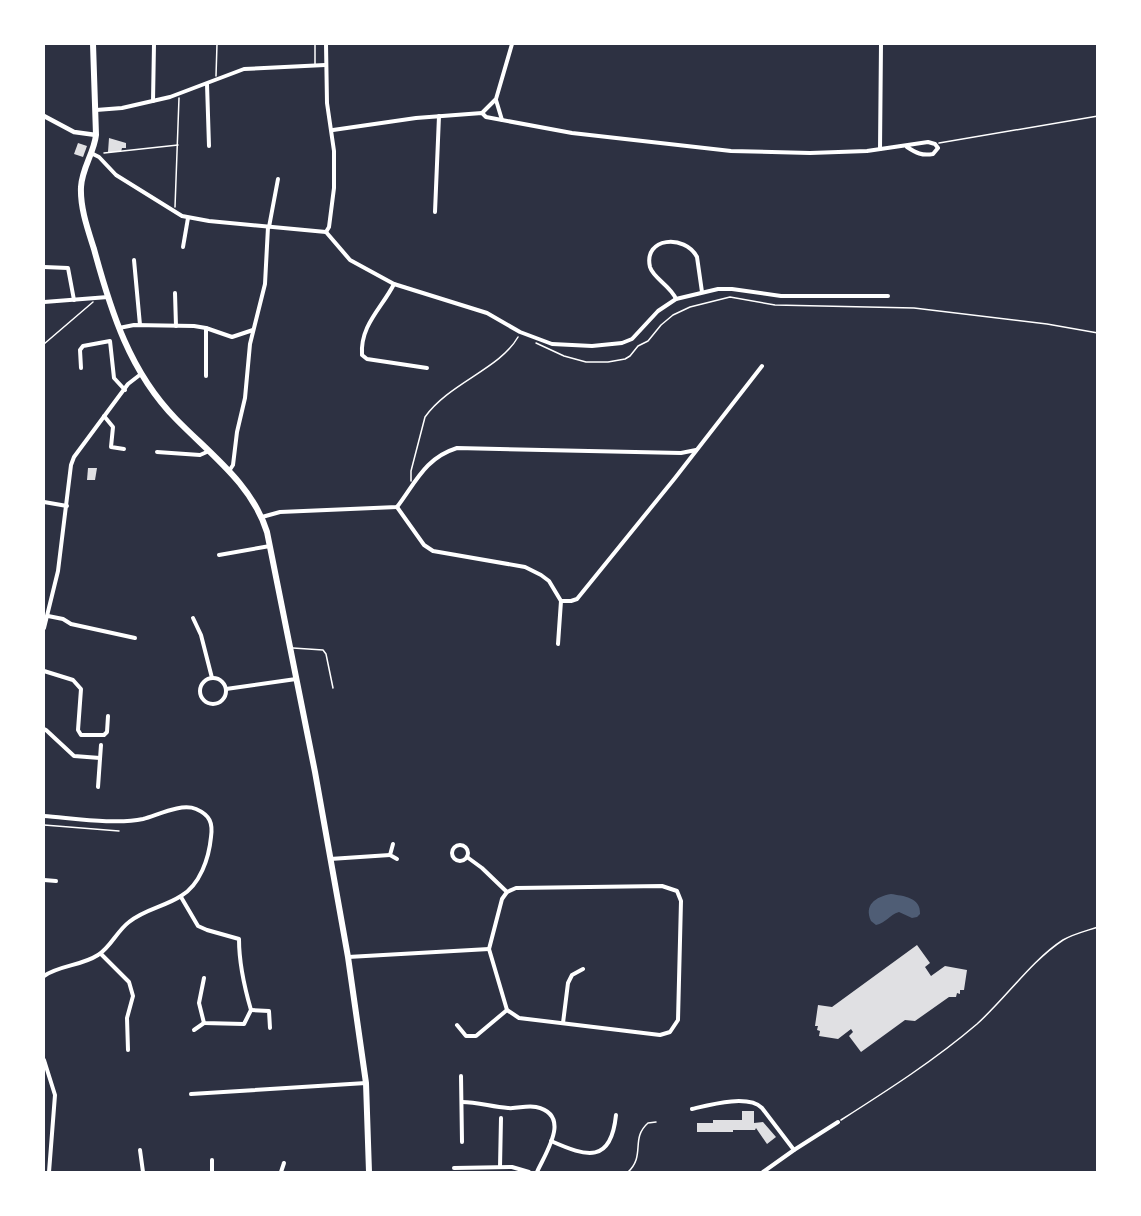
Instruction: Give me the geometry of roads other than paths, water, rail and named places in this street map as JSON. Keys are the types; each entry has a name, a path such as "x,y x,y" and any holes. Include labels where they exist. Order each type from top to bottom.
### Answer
{"highway":[{"path":"93,44 96,135 81,186 87,226 118,329 141,374 165,407 246,490 262,518 270,546 315,772 348,957 366,1083 369,1173"}],"street":[{"path":"153,101 154,44"},
{"path":"326,44 327,103 333,130 334,188 329,227 326,232"},
{"path":"333,130 439,116 482,113 495,99 512,44"},
{"path":"880,149 881,44"},
{"path":"96,110 122,108 179,94 244,69 325,65"},
{"path":"207,84 209,146"},
{"path":"495,99 502,120"},
{"path":"482,113 486,117 572,133 731,150 810,153 867,151 907,147 928,142 935,144 938,148 936,151 919,155 907,147"},
{"path":"44,116 74,132 96,135"},
{"path":"435,212 439,116"},
{"path":"91,153 99,157 116,175 175,212 189,218 326,232 350,260 394,284 487,313 521,334 552,344 592,346 621,343 632,339 658,311 676,299 702,292 732,289 781,296 888,296"},
{"path":"229,472 233,465 237,432 245,398 253,330 266,273 269,227 278,179"},
{"path":"183,247 189,218"},
{"path":"676,299 670,288 651,268 651,254 663,242 679,242 695,252 702,292"},
{"path":"134,260 140,325"},
{"path":"44,267 68,268 74,300"},
{"path":"394,284 386,300 370,319 362,355 367,359 427,368"},
{"path":"175,293 176,326"},
{"path":"44,302 108,297"},
{"path":"118,329 140,325 206,327 232,337 253,330"},
{"path":"206,327 206,376"},
{"path":"81,368 80,350 82,346 110,342 114,378 125,390"},
{"path":"561,601 577,599 762,366"},
{"path":"44,628 58,571 71,465 74,457 128,384 141,374"},
{"path":"104,417 112,425 111,447 124,448"},
{"path":"397,507 434,458 457,448 681,453 696,450"},
{"path":"157,452 200,455 208,451"},
{"path":"44,502 67,506"},
{"path":"397,507 424,545 433,550 534,571 549,581 561,601 558,644"},
{"path":"262,518 279,512 397,507"},
{"path":"219,555 270,546"},
{"path":"48,616 63,619 71,624 135,638"},
{"path":"193,618 201,635 212,678"},
{"path":"44,671 73,680 81,689 79,726 81,735 100,736 107,732 108,716"},
{"path":"212,678 219,679 224,683 226,689 225,696 215,704 208,703 201,692 202,685 206,680 212,678"},
{"path":"226,689 296,679"},
{"path":"44,729 74,756 100,758"},
{"path":"98,787 101,745"},
{"path":"44,816 126,820 145,818 162,811 194,808 208,815 213,826 211,844 193,888 181,897 138,915 120,930 101,954 78,965 54,969 44,976"},
{"path":"390,855 393,844"},
{"path":"464,847 468,853 467,857 463,861 456,860 453,854 454,849 464,847"},
{"path":"329,860 390,855 398,859"},
{"path":"467,857 507,892"},
{"path":"44,880 56,881"},
{"path":"662,886 673,888 680,895 678,1020 673,1030 660,1035 519,1018 507,1010 489,949 502,899 507,892 516,888 662,886"},
{"path":"181,897 198,926 239,939 239,960 251,1010 244,1024 204,1023 194,1030"},
{"path":"348,957 489,949"},
{"path":"101,954 129,982 133,996 127,1018 128,1050"},
{"path":"563,1023 568,982 572,975 583,969"},
{"path":"204,978 199,1003 204,1023"},
{"path":"251,1010 269,1011 270,1028"},
{"path":"457,1025 466,1036 476,1036 507,1010"},
{"path":"44,1062 55,1095 49,1173"},
{"path":"461,1076 462,1142"},
{"path":"191,1094 366,1083"},
{"path":"462,1102 509,1108 529,1106 541,1109 552,1116 554,1133 537,1173"},
{"path":"693,1109 720,1102 755,1102 794,1150"},
{"path":"551,1141 583,1154 594,1153 601,1150 611,1139 616,1114"},
{"path":"500,1167 501,1118"},
{"path":"763,1173 838,1122"},
{"path":"140,1150 143,1173"},
{"path":"212,1160 212,1173"},
{"path":"281,1173 284,1163"},
{"path":"454,1168 512,1167 529,1173"}],"lane":[{"path":"315,44 315,65"},
{"path":"290,649 297,647 323,651 326,654 333,688"},
{"path":"44,825 119,831"},
{"path":"628,1173 638,1158 639,1134 648,1123 656,1122"}],"water":[{"path":"891,894 914,901 920,908 920,914 912,918 899,912 876,925 871,921 869,915 870,906 880,897"}]}
